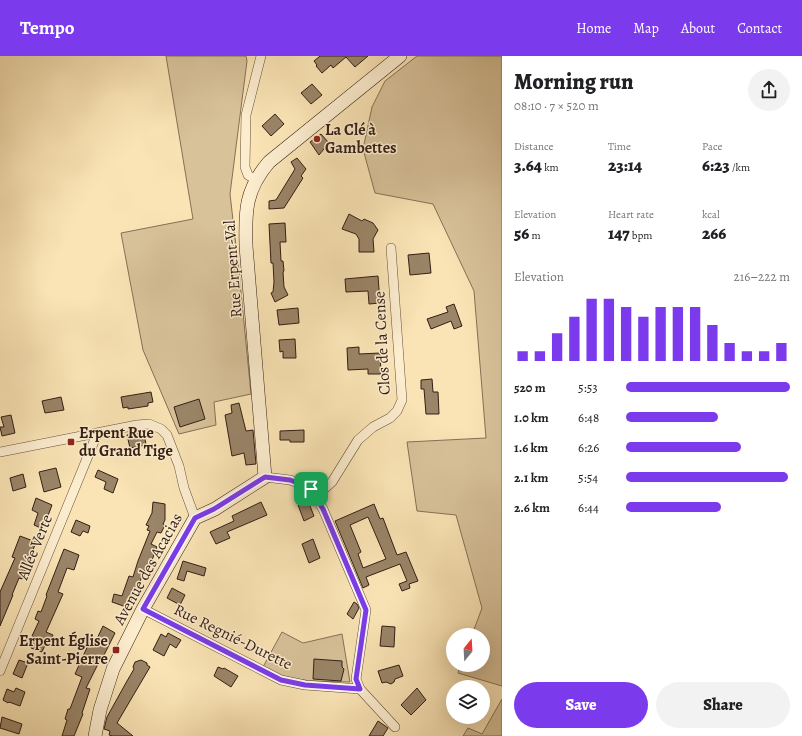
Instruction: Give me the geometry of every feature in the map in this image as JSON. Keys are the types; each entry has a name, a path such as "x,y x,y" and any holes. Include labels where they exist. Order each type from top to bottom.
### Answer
{"street":[{"path":"256,180 248,175 245,167 246,115 260,56"},
{"name":"Rue Erpent-Val","path":"265,477 246,246 245,215 249,195 262,169 280,152 400,56"},
{"name":"Clos de la Cense","path":"311,489 323,490 332,482 358,440 373,427 390,418 398,411 402,400 391,248"},
{"path":"0,452 137,425 149,424 161,429 167,435 173,448 184,488 195,518"},
{"name":"Allée Verte","path":"0,671 97,434"},
{"path":"265,477 290,480 311,489 323,509 366,610 356,679 360,689 395,727"},
{"name":"Avenue des Acacias","path":"95,736 100,710 113,669 143,609 195,518 214,509 265,477"},
{"name":"Rue Regnié-Durette","path":"143,609 281,680 305,685 360,689"}],"shaded area":[{"path":"166,56 246,56 247,61 230,194 251,394 214,402 216,425 179,434 143,350 121,233 193,219"},
{"path":"417,56 502,56 502,686 490,682 490,680 482,680 458,673 490,672 490,628 475,628 482,608 456,515 417,511 407,442 486,438 474,291 433,204 375,193 363,149 372,107 385,81"},
{"path":"282,632 303,643 342,634 350,682 311,681 281,677 263,667"},
{"path":"502,699 502,736 463,736 468,728 482,734 488,724 490,724 490,720"}],"building":[{"path":"320,56 368,56 355,67 346,57 333,68 331,65 322,73 314,61"},
{"path":"312,84 322,95 311,104 301,93"},
{"path":"275,114 284,124 271,136 262,126"},
{"path":"321,134 329,143 319,155 310,142"},
{"path":"297,158 306,169 301,176 303,178 284,208 269,209 269,201 276,200 295,169 291,162"},
{"path":"349,214 362,221 364,219 373,223 378,230 373,239 374,252 359,252 359,239 356,234 342,229"},
{"path":"285,223 286,242 280,242 281,261 283,261 284,271 284,287 288,295 275,302 271,293 273,292 274,282 273,263 271,263 269,224"},
{"path":"429,253 431,273 410,275 408,255"},
{"path":"378,276 380,303 369,304 368,291 346,292 345,279"},
{"path":"454,304 462,326 454,329 451,321 431,329 427,319 448,312 446,307"},
{"path":"298,308 299,323 279,325 277,310"},
{"path":"295,339 296,358 283,358 283,351 280,352 279,340"},
{"path":"359,347 359,354 380,353 381,374 368,374 368,369 348,370 347,348"},
{"path":"432,379 433,392 438,392 439,414 426,414 424,389 421,389 421,380"},
{"path":"151,392 153,402 148,403 148,406 128,409 128,407 123,408 121,397"},
{"path":"61,397 64,410 45,413 42,401"},
{"path":"199,399 205,419 180,427 174,407"},
{"path":"239,403 246,431 253,430 256,464 246,465 244,453 232,456 225,415 232,413 231,405"},
{"path":"11,415 15,433 2,436 0,427 4,427 1,417"},
{"path":"304,430 304,442 280,440 280,431"},
{"path":"144,432 146,445 130,448 127,435"},
{"path":"56,468 61,487 44,492 39,472"},
{"path":"98,470 118,479 113,493 104,489 106,482 95,477"},
{"path":"23,474 26,487 13,491 10,478"},
{"path":"36,498 52,505 43,529 34,525 38,513 32,510"},
{"path":"308,501 314,516 304,521 298,505"},
{"path":"153,502 165,504 165,520 163,524 165,525 161,533 157,532 151,544 157,547 148,570 143,572 136,596 133,595 129,608 112,602 114,594 122,596 129,576 133,577 150,531 147,530 149,526 146,525 152,513"},
{"path":"261,502 267,515 227,532 230,538 216,544 210,532 234,521 232,516"},
{"path":"374,504 380,519 383,518 397,555 406,552 418,581 409,584 410,588 402,591 399,584 407,581 400,564 366,577 369,585 363,588 335,521","holes":["368,517 386,559 363,568 358,554 361,552 350,525"]},
{"path":"76,520 90,526 88,533 83,531 80,536 71,532"},
{"path":"20,536 36,542 22,579 19,578 0,626 0,592 15,558 12,557"},
{"path":"313,539 320,558 309,563 302,544"},
{"path":"64,549 79,555 74,570 67,568 58,592 63,594 46,632 53,635 49,645 46,643 42,652 31,648 35,637 32,636 39,621 35,619 38,611 41,612"},
{"path":"183,561 206,568 204,576 187,571 184,581 177,579"},
{"path":"172,588 185,595 180,605 167,598"},
{"path":"354,602 359,608 353,619 347,614"},
{"path":"103,626 115,633 86,688 90,689 82,713 83,714 74,736 62,736 67,720 65,719 68,709 70,709 82,677 75,674 89,643 94,645"},
{"path":"382,626 395,627 394,647 380,646"},
{"path":"168,633 181,640 176,648 170,644 164,656 153,650 161,634 166,637"},
{"path":"314,659 342,661 342,667 344,669 341,681 313,679"},
{"path":"19,660 28,663 22,678 13,674"},
{"path":"141,660 147,663 150,667 117,723 133,736 109,735 110,731 104,729 107,717 134,669 133,667 135,662"},
{"path":"399,665 403,676 395,679 391,684 386,682 382,683 378,671"},
{"path":"218,667 224,668 238,676 231,687 214,676"},
{"path":"16,688 25,692 20,706 3,700 7,689 14,692"},
{"path":"417,688 426,700 411,715 401,705"},
{"path":"2,717 22,724 19,734 0,728"},
{"path":"378,721 388,728 383,736 369,736"}],"place":[{"name":"La Clé à Gambettes","path":"317,139"},
{"name":"Erpent Rue du Grand Tige","path":"71,442"},
{"name":"Erpent Église Saint-Pierre","path":"116,650"}],"route":[{"path":"265,477 290,480 311,489 323,509 366,610 356,679 360,689 305,685 281,680 143,609 195,518 214,509 265,477"}]}
